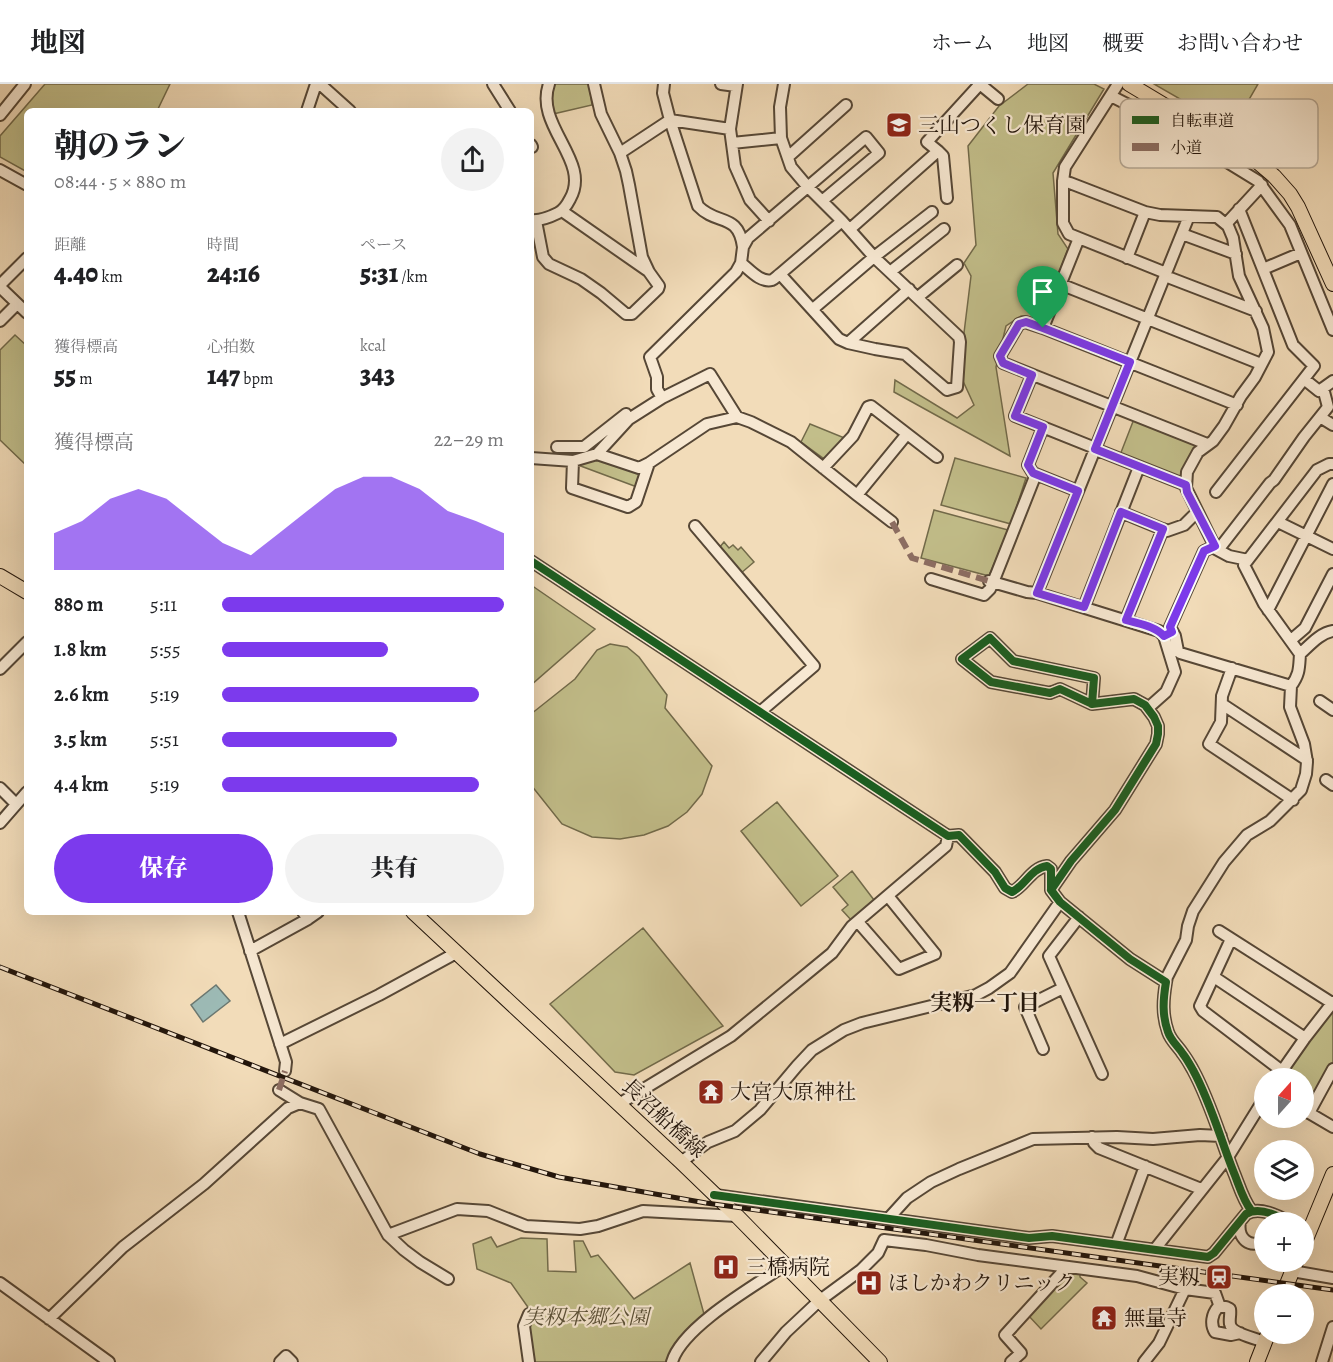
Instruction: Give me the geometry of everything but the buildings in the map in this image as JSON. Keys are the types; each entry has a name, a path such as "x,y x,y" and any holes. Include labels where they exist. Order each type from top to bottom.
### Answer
{"main road":[{"path":"1130,84 1155,99"},
{"path":"1265,168 1290,194 1298,207 1333,285"},
{"path":"1,579 24,590"},
{"name":"長沼船橋線","path":"416,915 681,1162 880,1362"},
{"path":"1314,1219 1331,1182"},
{"path":"1257,1362 1264,1344"}],"street":[{"path":"0,115 25,84"},
{"path":"308,108 318,84 346,108"},
{"path":"493,84 508,108"},
{"path":"534,220 562,211 572,196 576,182 573,165 549,117 546,96 549,84"},
{"path":"534,224 543,257 549,264 581,279 626,314 632,315 658,289 659,286 642,257 629,185 620,153 602,114 594,84"},
{"path":"662,398 657,389 657,377 650,357 736,272 741,263 743,247 741,235 731,222 713,217 698,206 670,120 663,93 664,84"},
{"path":"721,84 737,85 730,129 735,166 750,200 768,221"},
{"path":"780,274 839,339 848,343 904,354 947,390 957,387 959,337 874,257 791,167 782,138 780,107 784,84"},
{"path":"946,198 943,156 927,142 980,84 998,99"},
{"path":"1118,84 1065,167 1063,223 1069,234 1256,311"},
{"path":"1111,96 1120,101"},
{"path":"788,157 846,105"},
{"path":"620,153 670,120 730,129"},
{"path":"743,247 748,238 866,137 879,153 822,201"},
{"path":"732,143 782,138"},
{"path":"741,263 759,278 772,280 846,225 938,151"},
{"path":"1237,168 1262,185 1290,225 1333,330"},
{"path":"0,170 24,183"},
{"path":"1063,181 1145,212 1217,217 1226,224 1233,238 1239,276 1263,328 1268,352 1224,426 1213,441 1198,452 1187,472 1186,485 1187,492 1216,547 1229,556 1248,560"},
{"path":"1226,224 1262,185"},
{"path":"1215,492 1314,366 1293,345 1239,209"},
{"path":"562,211 649,272"},
{"path":"813,309 932,212"},
{"path":"1127,258 1145,212"},
{"path":"1037,593 1189,216"},
{"path":"890,272 944,229"},
{"path":"1182,234 1236,254"},
{"path":"1043,328 1079,238"},
{"path":"1263,268 1301,253"},
{"path":"24,261 0,286 24,310"},
{"path":"918,297 957,265"},
{"path":"1060,284 1261,364"},
{"path":"848,343 909,289"},
{"path":"0,321 17,304"},
{"path":"1207,444 1003,363 1000,356 1019,324 1026,322 1237,405"},
{"path":"534,458 573,460 597,454 628,419 662,398 710,374 737,417"},
{"path":"1032,375 1015,416 1186,485"},
{"path":"1304,379 1319,391 1333,381"},
{"path":"1148,708 1166,692 1175,672 1168,634 1204,551 1222,545 1320,417 1328,406 1323,388"},
{"path":"557,447 584,447 640,404"},
{"path":"823,468 853,436 868,407 871,406 937,457"},
{"path":"597,454 639,468 649,464 707,424 737,417 790,442 892,522"},
{"path":"1320,417 1333,425"},
{"path":"1043,427 1028,465 1033,473 1078,491"},
{"path":"857,495 907,434"},
{"path":"573,460 572,488 628,507 636,502 649,464"},
{"path":"1251,1210 1246,1203 1201,1085 1168,1035 1163,1016 1163,999 1167,976 1186,940 1193,911 1224,862 1247,835 1270,821 1301,790 1307,760 1304,744 1290,707 1291,686 1296,680 1300,667 1300,654 1268,609 1244,565 1317,470 1333,464"},
{"path":"1084,607 1139,467"},
{"path":"931,579 984,595 990,589 1036,474"},
{"path":"1268,609 1333,484"},
{"path":"1121,512 1167,531 1184,525 1197,512"},
{"path":"1278,522 1333,549"},
{"path":"695,526 814,666 760,712"},
{"path":"1126,620 1163,529"},
{"path":"534,563 948,836 959,835 994,872 1005,888 1012,892 1019,889 1024,881 1041,867 1047,866 1051,869 1051,890 1060,902 1130,959 1166,982"},
{"path":"1291,640 1305,628 1333,574"},
{"path":"991,582 1037,593 1153,628 1168,634 1180,652 1291,686"},
{"path":"1300,654 1322,635 1333,631"},
{"path":"1051,890 1071,861 1115,810 1156,744 1158,726 1148,708 1134,699 1092,704 1060,689 1050,693 991,682 962,659 990,638 1013,661 1094,678 1092,704"},
{"path":"0,669 24,645"},
{"path":"1232,668 1222,696 1221,722 1209,744 1293,800"},
{"path":"1326,706 1333,696"},
{"path":"1222,704 1307,760"},
{"path":"0,788 16,804"},
{"path":"0,823 24,795"},
{"path":"619,1104 731,1036 832,953 852,927 946,846 948,836"},
{"path":"858,922 899,969 935,954 888,896"},
{"path":"681,1162 708,1143 735,1131 760,1110 812,1050 844,1030 862,1023 976,995 989,988 1010,973 1060,902"},
{"path":"239,915 286,1062 285,1071"},
{"path":"250,951 305,916"},
{"path":"1079,917 1049,956 1102,1074"},
{"path":"1219,931 1333,1002 1285,1068"},
{"path":"1232,939 1200,1006 1203,1011 1272,1068"},
{"path":"280,1044 379,995 456,953"},
{"path":"1214,977 1305,1038"},
{"path":"1043,1049 1025,1007 1064,988"},
{"path":"1314,1099 1333,1069"},
{"path":"279,1090 300,1102 319,1109 388,1235 420,1262 448,1279"},
{"path":"49,1319 123,1247 204,1184 288,1108 300,1102"},
{"path":"1155,1249 1228,1156 1254,1115"},
{"path":"1314,1116 1333,1127"},
{"path":"888,1219 907,1198 931,1182 1033,1139 1117,1137 1153,1139 1200,1135 1221,1136"},
{"path":"1092,1137 1099,1148 1201,1189"},
{"path":"1116,1245 1145,1166"},
{"path":"714,1195 1029,1238 1052,1236 1208,1257 1214,1253 1246,1214 1251,1210 1263,1212"},
{"path":"388,1235 457,1209 488,1211 526,1226 580,1229 598,1226 643,1211 737,1216"},
{"path":"1240,1222 1240,1234 1254,1244"},
{"path":"761,1362 786,1332 819,1301 861,1270 879,1253 884,1240 926,1245 978,1256 1137,1276 1185,1289 1215,1293 1220,1306"},
{"path":"672,1362 676,1352 695,1329 784,1266"},
{"path":"1011,1362 1021,1353 1005,1335 1067,1267"},
{"path":"1312,1272 1333,1278"},
{"path":"0,1282 109,1362"},
{"path":"1144,1362 1159,1343 1185,1289"},
{"path":"1220,1306 1216,1309 1212,1322 1215,1332 1231,1335 1240,1333"},
{"path":"1220,1306 1230,1309 1232,1329 1254,1336"},
{"path":"529,1314 524,1326 529,1362"},
{"path":"1322,1362 1333,1327"},
{"path":"280,1362 286,1356 292,1362"}],"green space":[{"path":"45,84 170,84 158,108 24,108"},
{"path":"554,84 589,84 592,105 553,114 551,102"},
{"path":"1028,84 1094,84 1104,89 1053,173 1058,234 1068,249 1041,320 1021,316 1006,326 996,367 1010,456 894,392 895,380 957,418 974,405 963,381 964,333 971,276 964,263 976,245 968,146 999,106"},
{"path":"1154,84 1258,84 1249,99 1180,99"},
{"path":"24,108 24,170 0,157 0,136"},
{"path":"15,335 24,343 24,463 0,440 0,350"},
{"path":"1134,419 1200,445 1182,480 1120,455"},
{"path":"810,424 847,439 826,459 823,458 801,442"},
{"path":"955,458 1026,478 1011,524 941,505"},
{"path":"598,459 639,473 641,477 637,487 578,465"},
{"path":"934,510 1008,530 989,576 921,558"},
{"path":"724,542 729,548 733,545 738,550 741,547 754,562 740,574 719,548"},
{"path":"534,587 595,629 534,682"},
{"path":"610,644 627,647 639,657 667,695 665,708 712,766 702,794 687,812 668,826 644,835 620,839 592,837 562,824 534,789 534,712 575,679 597,650"},
{"path":"777,802 838,876 801,906 741,831"},
{"path":"852,871 874,900 852,921 842,910 848,905 833,887"},
{"path":"643,928 723,1026 634,1075 615,1072 550,1004"},
{"path":"1333,1010 1333,1063 1314,1097 1314,1068 1291,1068"},
{"name":"実籾本郷公園","path":"491,1237 497,1247 521,1238 547,1239 548,1271 576,1272 574,1241 583,1241 591,1257 598,1255 634,1299 690,1263 704,1314 678,1341 669,1362 533,1362 528,1326 532,1313 511,1283 477,1269 473,1244"},
{"path":"1068,1270 1080,1271 1080,1277 1087,1283 1041,1329 1027,1314"}],"water":[{"path":"216,985 230,1001 203,1022 191,1005"}],"railway":[{"path":"0,967 480,1154 559,1177 706,1203 1333,1290"}],"marked path":[{"path":"892,522 912,558 989,581"},
{"path":"279,1090 285,1071"}],"cycle path":[{"path":"534,563 948,836 959,835 995,872 1005,888 1012,892 1041,867 1047,866 1051,869 1051,890 1060,902 1130,959 1166,982 1164,1007 1168,1032 1199,1082 1241,1192 1251,1210"},
{"path":"1051,890 1071,861 1115,810 1156,744 1158,726 1145,705 1134,699 1092,704 1060,689 1050,693 991,682 962,659 990,638 1013,661 1094,678 1092,704"},
{"path":"714,1195 1029,1238 1052,1236 1208,1257 1214,1253 1246,1214 1257,1211 1268,1212"}],"place":[{"name":"三山つくし保育園","path":"899,125"},
{"name":"大宮大原神社","path":"711,1092"},
{"name":"三橋病院","path":"726,1267"},
{"name":"実籾","path":"1219,1277"},
{"name":"ほしかわクリニック","path":"869,1283"},
{"name":"無量寺","path":"1104,1318"}],"district":[{"name":"実籾一丁目","path":"985,1003"}],"route":[{"path":"1026,322 1043,328 1130,362 1095,449 1186,485 1187,492 1215,546 1204,551 1170,627 1172,632 1164,636 1153,628 1126,620 1163,529 1121,512 1084,607 1037,593 1078,491 1033,473 1028,465 1043,427 1015,416 1032,375 1003,363 1000,356 1019,324 1026,322"}]}
